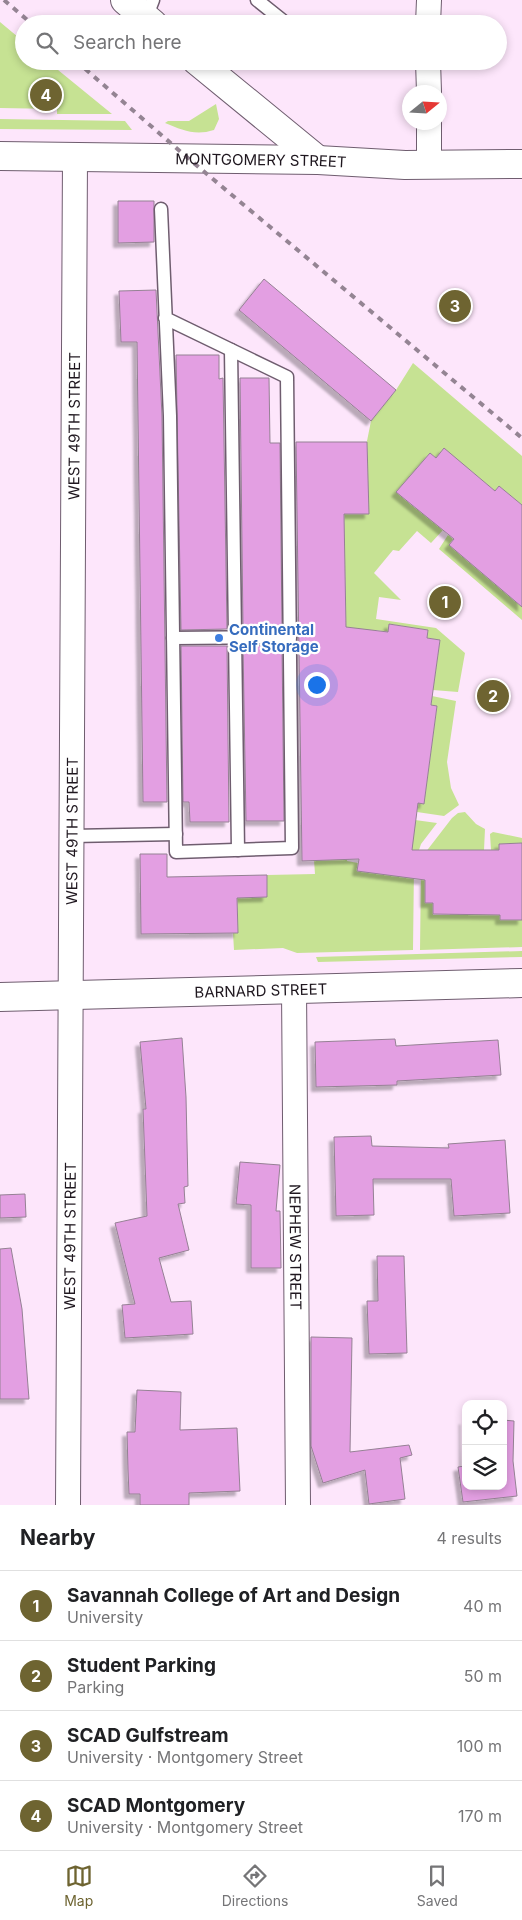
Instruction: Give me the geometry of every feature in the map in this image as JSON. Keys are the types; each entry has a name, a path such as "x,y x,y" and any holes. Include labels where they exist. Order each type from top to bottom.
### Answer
{"main road":[{"path":"125,0 151,14"},
{"path":"208,70 318,160"},
{"name":"MONTGOMERY STREET","path":"0,156 318,160 430,165 522,164"},
{"name":"BARNARD STREET","path":"0,996 522,984"}],"street":[{"path":"428,15 429,0"},
{"path":"428,70 429,85"},
{"path":"429,130 430,165"},
{"name":"WEST 49TH STREET","path":"68,1505 75,157"},
{"name":"NEPHEW STREET","path":"294,988 298,1505"}],"lane":[{"path":"256,0 275,15"},
{"path":"161,209 165,318 170,416 176,852 292,848 287,377 165,318"},
{"path":"232,350 238,850"},
{"path":"173,638 290,637"},
{"path":"72,836 176,834"}],"green space":[{"path":"0,22 15,34 15,70 58,70 112,114 57,114 57,109 0,108"},
{"path":"216,104 219,119 214,130 195,132 183,130 165,123 168,121 189,121"},
{"path":"0,119 125,121 132,130 0,129"},
{"path":"413,363 522,456 522,505 499,486 495,491 469,469 467,471 444,449 436,458 430,453 405,483 410,488 402,497 415,508 417,506 443,530 431,543 417,531 399,551 393,550 374,573 401,600 379,597 376,619 436,628 465,653 458,692 433,690 440,640 427,638 428,630 390,624 388,632 376,630 347,861 358,863 357,871 396,876 415,820 437,823 421,844 414,865 413,950 297,953 283,948 234,950 233,933 238,933 237,898 267,897 267,875 315,874 314,860 346,619 344,514 368,514 367,441 371,421 396,390"},
{"path":"448,535 453,539 449,545 522,607 522,620 439,549"},
{"path":"432,696 456,701 447,762 451,788 459,805 444,816 417,812 418,803 424,803 437,707 431,705"},
{"path":"465,812 476,824 485,829 484,850 465,850 433,903 433,915 450,915 450,912 500,913 500,920 522,920 522,947 420,950 421,871 425,853 452,818 458,813"},
{"path":"493,832 522,838 522,843 500,844 499,850 491,850 490,834"},
{"path":"522,951 522,957 318,962 316,957"}],"building":[{"path":"118,201 154,201 154,242 118,243"},
{"path":"264,279 396,390 371,421 239,310"},
{"path":"156,290 162,416 167,802 143,802 137,342 121,342 119,291"},
{"path":"176,355 219,355 219,379 223,378 227,629 181,630"},
{"path":"240,378 269,378 270,443 280,443 282,629 243,629"},
{"path":"296,442 367,442 369,514 344,514 346,627 388,632 389,624 428,630 427,638 440,640 431,705 437,706 424,804 418,803 412,850 499,850 499,844 522,843 522,920 500,920 500,915 433,914 433,903 425,903 425,880 357,871 359,859 302,861"},
{"path":"444,448 495,491 499,486 522,505 522,607 449,545 454,539 396,492 430,453 436,458"},
{"path":"282,645 284,821 246,821 243,646"},
{"path":"181,646 227,646 229,822 190,822 189,802 183,802"},
{"path":"140,854 167,854 167,877 267,875 267,897 237,898 238,933 141,934"},
{"path":"182,1038 186,1097 188,1186 184,1187 185,1203 178,1204 189,1250 159,1258 171,1302 191,1301 193,1334 125,1338 122,1305 135,1304 115,1223 147,1216 143,1109 146,1109 140,1042"},
{"path":"395,1039 396,1046 498,1040 501,1075 397,1081 397,1085 316,1087 315,1042"},
{"path":"371,1136 372,1146 449,1148 448,1144 505,1140 510,1213 454,1216 451,1179 373,1179 374,1215 336,1216 334,1137"},
{"path":"240,1162 280,1165 276,1211 280,1211 281,1268 251,1268 251,1205 236,1204"},
{"path":"25,1194 26,1217 0,1218 0,1195"},
{"path":"11,1248 22,1309 29,1399 0,1399 0,1249"},
{"path":"377,1256 404,1256 407,1353 369,1354 367,1301 378,1301"},
{"path":"311,1337 352,1338 350,1452 409,1445 412,1455 400,1458 405,1499 369,1504 365,1470 323,1483 311,1446"},
{"path":"137,1390 181,1392 180,1430 237,1428 240,1491 189,1493 189,1505 140,1505 140,1494 129,1494 127,1432 135,1432"},
{"path":"507,1420 514,1421 513,1461 517,1496 463,1502 458,1467 462,1466 462,1490 507,1490"}],"railway":[{"path":"4,0 22,15"},
{"path":"86,70 189,159 522,438"}],"place":[{"name":"SCAD Montgomery","path":"46,95"},
{"name":"SCAD Gulfstream","path":"455,306"},
{"name":"Savannah College of Art and Design","path":"445,602"},
{"name":"Continental Self Storage","path":"219,638"},
{"name":"Student Parking","path":"493,696"}]}
